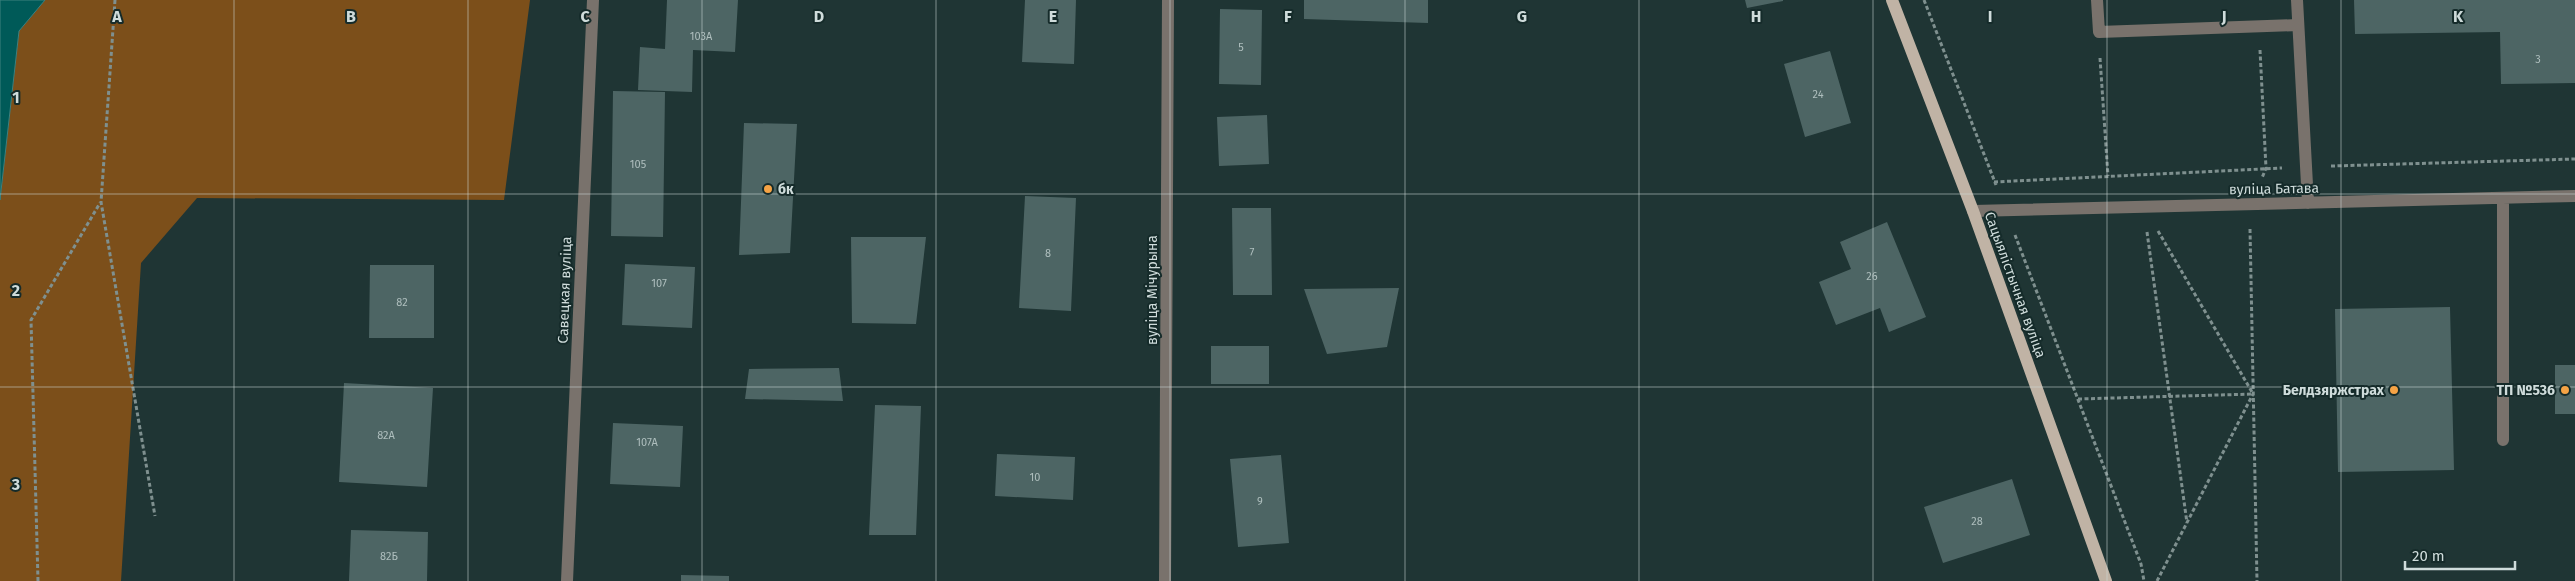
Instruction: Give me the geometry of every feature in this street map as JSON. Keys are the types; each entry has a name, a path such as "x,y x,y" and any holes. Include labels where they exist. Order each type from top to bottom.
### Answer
{"main road":[{"name":"Сацыялістычная вуліца","path":"1892,0 1973,211 2106,581"}],"street":[{"name":"Савецкая вуліца","path":"567,581 593,0"},
{"name":"вуліца Мічурына","path":"1165,581 1168,0"},
{"path":"2097,0 2099,32 2298,24"},
{"path":"2296,0 2308,203"},
{"name":"вуліца Батава","path":"1973,211 2575,196"},
{"path":"2503,198 2503,440"}],"path":[{"path":"115,0 101,202 155,516"},
{"path":"1924,0 2141,564 2144,581"},
{"path":"2258,581 2250,204 2266,168 2259,26"},
{"path":"2099,32 2108,176"},
{"path":"1963,184 2306,166 2575,159"},
{"path":"38,581 31,320 101,202"},
{"path":"2144,207 2254,394"},
{"path":"2144,207 2187,523"},
{"path":"2078,399 2254,394"},
{"path":"2156,581 2254,394"}],"shaded area":[{"path":"45,0 530,0 504,200 197,198 141,263 121,581 0,581 0,200 19,31"}],"water":[{"path":"0,0 45,0 19,31 0,200"}],"building":[{"path":"667,0 738,0 735,52 693,50 692,92 638,90 640,47 665,49"},
{"path":"1025,0 1076,0 1074,64 1022,62"},
{"path":"1304,0 1428,0 1428,23 1304,19"},
{"path":"1745,0 1783,0 1783,1 1747,8"},
{"path":"2354,0 2575,0 2575,83 2501,84 2500,32 2355,34"},
{"path":"1220,9 1262,10 1261,85 1219,84"},
{"path":"1830,51 1851,123 1805,137 1784,64"},
{"path":"613,91 665,92 663,237 611,236"},
{"path":"1267,115 1269,164 1219,166 1217,117"},
{"name":"бк","path":"744,123 797,124 790,253 739,255"},
{"path":"1025,196 1076,198 1071,311 1019,308"},
{"path":"1232,208 1271,208 1272,295 1233,295"},
{"path":"1887,222 1926,317 1889,332 1880,308 1836,325 1819,282 1851,269 1840,242"},
{"path":"851,237 926,237 916,324 852,323"},
{"path":"625,264 695,267 692,328 622,325"},
{"path":"370,265 434,265 434,338 369,338"},
{"path":"1399,288 1387,347 1327,354 1304,289"},
{"name":"Белдзяржстрах","path":"2450,307 2454,470 2338,472 2335,309"},
{"path":"1211,346 1269,346 1269,384 1211,384"},
{"name":"ТП №536","path":"2555,365 2575,365 2575,414 2555,414"},
{"path":"839,368 843,401 745,399 749,369"},
{"path":"344,383 433,388 427,487 339,482"},
{"path":"875,405 921,406 916,535 869,535"},
{"path":"613,423 683,426 680,487 610,484"},
{"path":"997,454 1075,457 1073,500 995,496"},
{"path":"1281,455 1289,543 1238,547 1230,459"},
{"path":"2012,479 2030,535 1943,563 1924,507"},
{"path":"351,530 428,532 427,581 349,581"},
{"path":"681,575 729,576 729,581 681,581"}],"place":[{"name":"бк","path":"768,189"},
{"name":"Белдзяржстрах","path":"2394,390"},
{"name":"ТП №536","path":"2565,390"}]}
